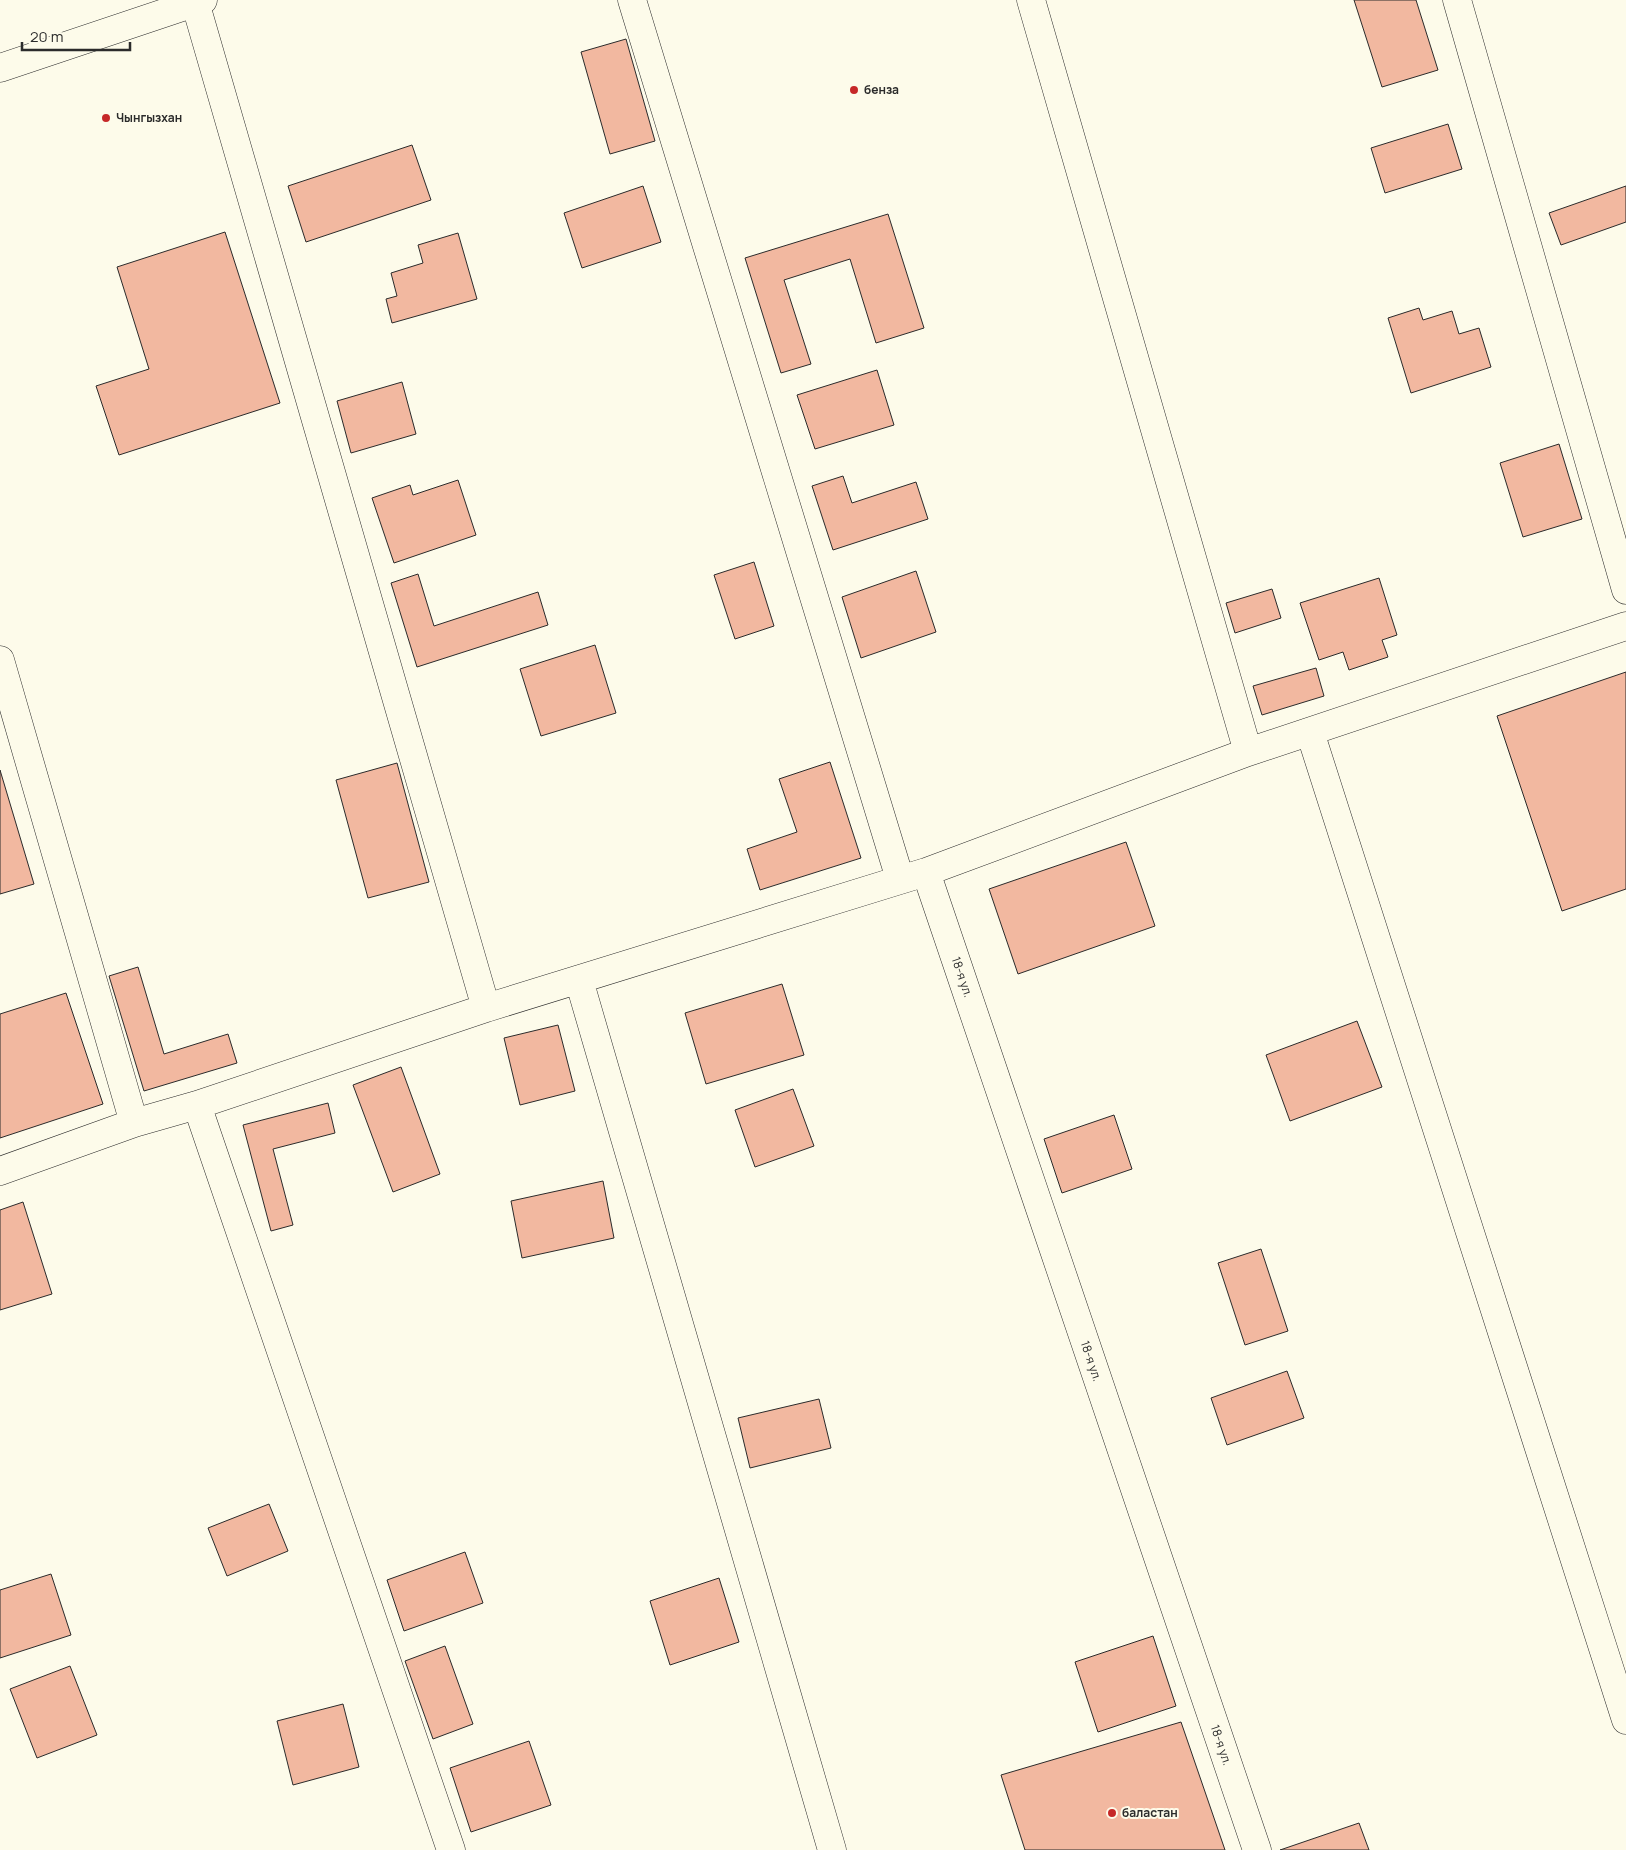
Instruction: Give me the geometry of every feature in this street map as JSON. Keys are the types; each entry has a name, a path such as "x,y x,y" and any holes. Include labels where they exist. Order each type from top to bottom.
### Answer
{"main road":[{"name":"18-я ул.","path":"632,0 913,876 1257,1850"},
{"path":"1031,0 1248,752"},
{"path":"1457,0 1626,590"},
{"path":"0,68 199,1 486,1008"},
{"path":"0,1171 134,1124 486,1008 913,876 1248,752 1626,626"},
{"path":"0,660 134,1124"},
{"path":"1310,732 1626,1720"},
{"path":"579,980 832,1850"},
{"path":"196,1105 451,1850"}],"building":[{"path":"1354,0 1416,0 1438,70 1382,87"},
{"path":"626,39 655,141 610,154 581,52"},
{"path":"1448,124 1462,169 1385,193 1371,148"},
{"path":"412,145 431,200 306,242 288,186"},
{"path":"643,186 661,242 582,268 564,213"},
{"path":"1626,186 1626,222 1561,245 1549,213"},
{"path":"888,214 924,328 876,343 850,259 784,280 811,364 781,373 745,258"},
{"path":"225,232 280,403 119,455 96,386 149,369 117,267"},
{"path":"458,233 477,299 392,323 386,299 397,296 391,273 423,263 418,245"},
{"path":"1419,308 1423,320 1452,311 1459,334 1479,328 1491,367 1411,393 1388,318"},
{"path":"877,370 894,425 815,449 797,395"},
{"path":"402,382 416,434 351,453 337,401"},
{"path":"1559,444 1582,519 1523,537 1500,463"},
{"path":"843,476 852,503 916,482 928,519 833,550 812,486"},
{"path":"458,480 476,535 394,563 372,498 410,485 413,495"},
{"path":"754,562 774,626 735,639 714,575"},
{"path":"916,571 936,632 861,658 842,597"},
{"path":"418,574 434,626 538,592 548,625 417,667 391,583"},
{"path":"1379,578 1397,635 1382,640 1388,657 1349,670 1343,652 1319,660 1300,603"},
{"path":"1272,589 1281,618 1235,633 1226,603"},
{"path":"595,645 616,713 541,736 520,669"},
{"path":"1316,668 1324,696 1262,715 1253,686"},
{"path":"1626,672 1626,889 1562,911 1497,716"},
{"path":"830,762 861,858 760,890 747,849 797,832 779,779"},
{"path":"397,763 429,882 368,898 336,780"},
{"path":"0,770 34,884 0,894"},
{"path":"1126,842 1155,926 1018,974 989,889"},
{"path":"138,967 164,1054 228,1034 237,1063 144,1091 109,976"},
{"path":"782,984 804,1055 706,1084 685,1013"},
{"path":"66,993 103,1104 0,1138 0,1014"},
{"path":"1357,1021 1382,1087 1290,1121 1266,1055"},
{"path":"558,1025 575,1091 520,1105 504,1038"},
{"path":"401,1067 440,1174 393,1192 353,1085"},
{"path":"793,1089 814,1146 755,1167 735,1110"},
{"path":"328,1103 335,1133 273,1149 293,1225 271,1231 243,1125"},
{"path":"1114,1115 1132,1169 1062,1193 1044,1139"},
{"path":"603,1181 614,1238 522,1258 511,1201"},
{"path":"23,1202 52,1294 0,1310 0,1210"},
{"path":"1261,1249 1288,1331 1245,1345 1218,1263"},
{"path":"1287,1371 1304,1418 1227,1445 1211,1398"},
{"path":"819,1399 831,1448 750,1468 738,1418"},
{"path":"269,1504 288,1551 227,1576 208,1528"},
{"path":"465,1552 483,1603 404,1631 387,1580"},
{"path":"51,1574 71,1635 0,1658 0,1590"},
{"path":"719,1578 739,1642 670,1665 650,1601"},
{"path":"1153,1636 1176,1706 1098,1732 1075,1662"},
{"path":"445,1646 473,1724 433,1739 405,1661"},
{"path":"70,1666 97,1735 37,1758 10,1689"},
{"path":"343,1704 359,1767 293,1785 277,1721"},
{"name":"баластан","path":"1181,1722 1225,1850 1025,1850 1001,1775"},
{"path":"529,1741 551,1805 471,1832 450,1768"},
{"path":"1359,1823 1369,1850 1280,1850"}],"place":[{"name":"бенза","path":"854,90"},
{"name":"Чынгызхан","path":"106,118"},
{"name":"баластан","path":"1112,1813"}]}
